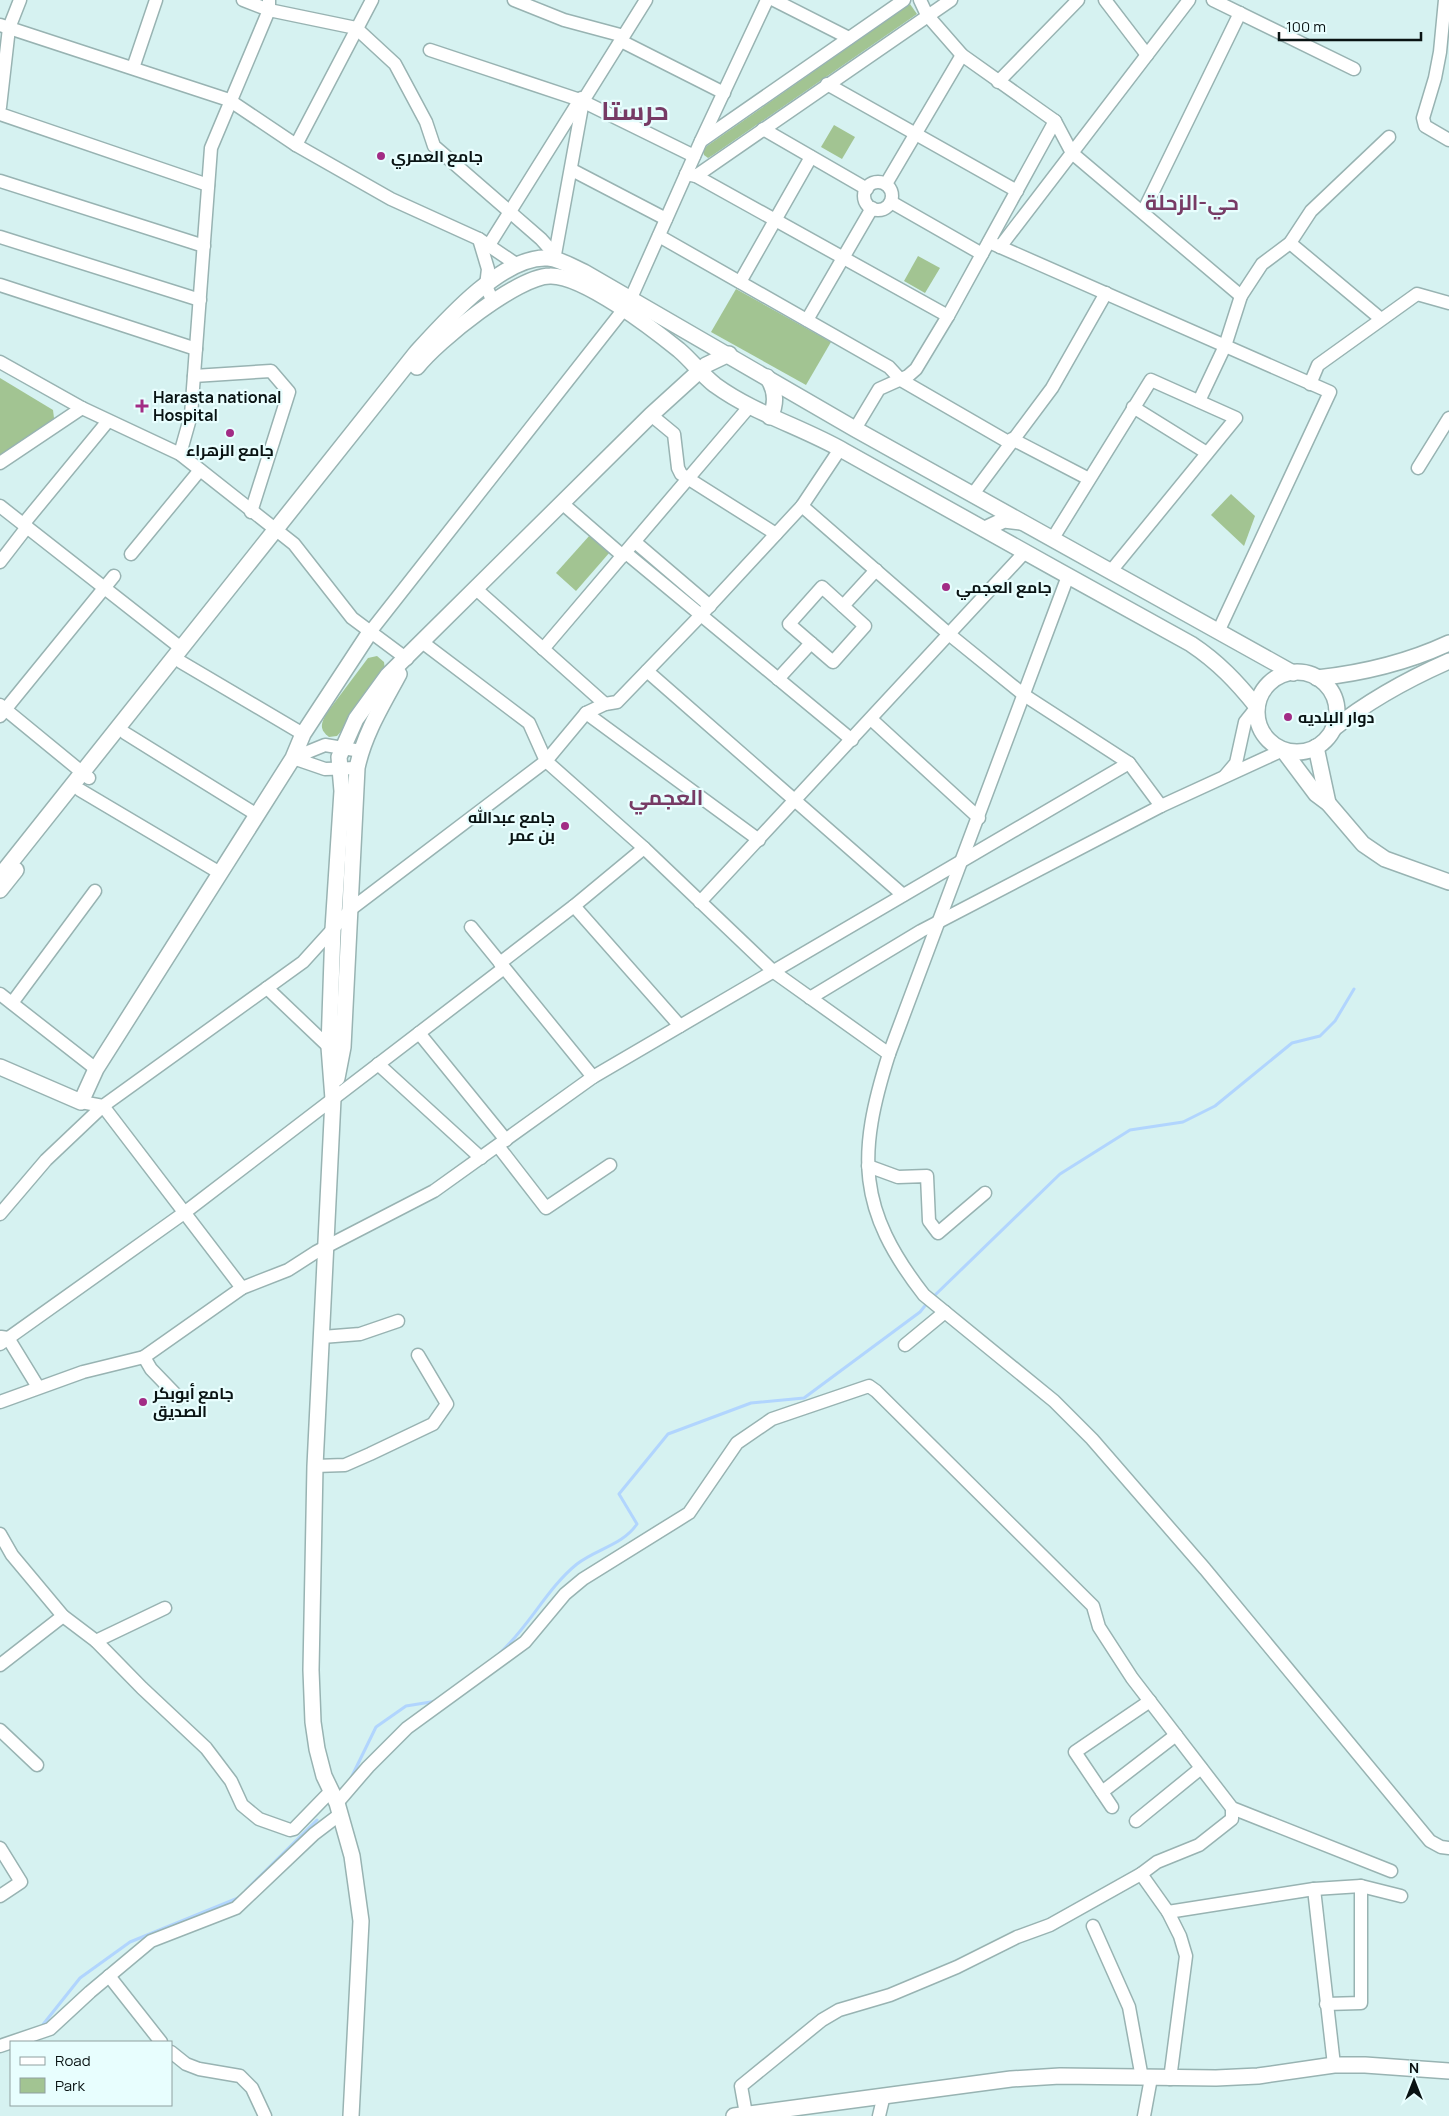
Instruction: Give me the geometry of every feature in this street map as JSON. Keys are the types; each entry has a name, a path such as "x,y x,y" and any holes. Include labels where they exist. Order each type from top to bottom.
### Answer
{"main road":[{"path":"0,890 181,655 278,533 416,352 453,312 516,264 534,259 554,259 584,272 628,304 713,384 748,407 804,430 840,449 1191,644 1215,660 1234,679 1257,708"},
{"path":"278,533 423,359 462,324 493,302 533,280 550,276 577,283 628,304 729,354 855,429 1293,673"},
{"path":"351,2116 361,1921 352,1856 317,1749 313,1722 311,1670 315,1466 333,1099 329,1047 333,929 342,791 338,768 339,757 356,719 388,675 407,659 651,415 700,371 714,361 729,354"},
{"path":"767,377 773,387 775,399 770,417"},
{"path":"985,530 1004,520 1025,523"},
{"path":"0,1067 81,1102 96,1069 293,758 303,734 370,632"},
{"path":"1317,678 1362,673 1419,657 1449,643"},
{"path":"0,876 125,734 181,655"},
{"path":"333,1099 343,1047 357,768 361,750 407,659"},
{"path":"1333,729 1356,710 1423,672 1449,661"},
{"path":"1282,750 1305,751 1316,747 1326,740 1333,729 1337,715 1335,700 1328,688 1317,678 1293,673 1280,676 1269,684 1261,695 1257,708 1258,721 1262,733 1271,743 1282,750 1316,794 1328,803 1363,844 1378,854 1449,882"},
{"path":"1316,747 1328,803"},
{"path":"740,2115 1011,2079 1060,2076 1170,2079 1258,2076 1334,2065 1365,2065 1449,2071"}],"street":[{"path":"0,107 5,26 20,0"},
{"path":"133,68 156,0"},
{"path":"243,0 356,28 395,64 426,122 434,146 545,243 554,259"},
{"path":"296,145 372,0"},
{"path":"514,0 564,20 620,38 724,93"},
{"path":"493,302 486,286 488,269 484,242 508,212 582,101 641,0"},
{"path":"620,38 646,0"},
{"path":"700,143 904,0"},
{"path":"920,0 927,15 962,55 1055,121 1072,153 1240,296"},
{"path":"691,175 763,129 951,0"},
{"path":"998,82 1078,0"},
{"path":"1105,0 1147,55"},
{"path":"855,429 879,390 901,380 916,369 982,254 995,244 1072,153 1189,0"},
{"path":"1213,0 1238,7 1354,68"},
{"path":"1445,0 1435,78 1423,118 1425,126 1449,140"},
{"path":"370,632 628,304 666,219 691,175 694,156 765,2 850,38"},
{"path":"180,454 191,415 211,148 269,5"},
{"path":"1142,212 1238,7"},
{"path":"5,26 229,100 296,145 391,199 484,242 516,264"},
{"path":"430,50 582,101 694,156"},
{"path":"886,184 962,55"},
{"path":"827,84 1017,191"},
{"path":"550,276 572,170 582,101"},
{"path":"0,114 208,185"},
{"path":"995,244 1017,191 1055,121"},
{"path":"763,129 867,189"},
{"path":"1199,401 1225,346 1240,296 1262,264 1290,243 1311,212 1390,136"},
{"path":"740,282 811,157"},
{"path":"572,170 666,219"},
{"path":"691,175 948,316"},
{"path":"0,181 204,246"},
{"path":"876,182 886,184 892,192 891,202 885,208 872,208 865,200 867,189 876,182"},
{"path":"891,202 982,254"},
{"path":"806,320 872,208"},
{"path":"659,236 889,367 901,380 1011,441 1089,479"},
{"path":"0,237 200,300"},
{"path":"1290,243 1381,319"},
{"path":"995,244 1330,392 1218,632"},
{"path":"0,285 196,349"},
{"path":"973,494 1052,388 1106,293"},
{"path":"1310,384 1318,365 1417,294 1449,303"},
{"path":"0,362 82,408 180,454 251,512 294,544 352,618 407,659"},
{"path":"194,376 271,371 289,392 251,512"},
{"path":"1053,538 1150,380 1236,418 1110,571"},
{"path":"543,649 689,479 748,407"},
{"path":"0,463 82,408"},
{"path":"1133,408 1207,453"},
{"path":"651,415 674,434 678,468 689,479 776,534"},
{"path":"1418,468 1449,418"},
{"path":"27,527 25,522 108,421"},
{"path":"0,1214 46,1160 103,1106 303,962 351,909 546,761 586,714 605,704 617,702 706,611 802,506 840,449"},
{"path":"131,554 200,470"},
{"path":"563,504 624,555 706,611"},
{"path":"0,506 104,588 181,655 303,734"},
{"path":"802,506 950,635 1024,695 1129,763 1161,806"},
{"path":"0,562 27,527"},
{"path":"635,542 778,679 852,740"},
{"path":"700,902 1026,552"},
{"path":"843,606 876,570"},
{"path":"114,576 2,710 84,780 220,873"},
{"path":"1068,576 941,921 889,1054 879,1088 868,1140 868,1166 874,1206 886,1238 907,1273 929,1299 1054,1401 1092,1439 1205,1569 1430,1841 1441,1847 1449,1848"},
{"path":"822,587 865,626 832,662 811,643 789,624 822,587"},
{"path":"476,589 605,704"},
{"path":"422,642 530,723 546,761 644,848 774,972 889,1054"},
{"path":"778,679 811,643"},
{"path":"647,671 903,895"},
{"path":"1221,780 1236,762 1245,722 1257,708"},
{"path":"586,714 759,840"},
{"path":"871,719 979,818"},
{"path":"125,734 257,815"},
{"path":"293,758 325,744 361,750"},
{"path":"810,998 941,921 1161,806 1221,780 1282,750"},
{"path":"293,758 325,769 357,768"},
{"path":"0,1402 83,1372 144,1357 242,1288 288,1270 326,1247 434,1191 593,1077 1129,763"},
{"path":"38,1387 3,1340 184,1213 419,1033 644,848"},
{"path":"12,1003 95,892"},
{"path":"574,906 680,1026"},
{"path":"471,927 593,1077"},
{"path":"267,988 329,1047"},
{"path":"0,994 96,1069"},
{"path":"419,1033 502,1143 546,1208 610,1165"},
{"path":"378,1064 481,1158"},
{"path":"81,1102 103,1106 242,1288"},
{"path":"868,1166 898,1177 927,1176 929,1221 938,1233 985,1194"},
{"path":"905,1346 945,1312"},
{"path":"322,1337 360,1334 398,1321"},
{"path":"315,1466 345,1465 433,1424 447,1404 418,1355"},
{"path":"144,1357 151,1369 178,1398"},
{"path":"15,2041 50,2029 151,1941 236,1908 314,1834 335,1803 407,1728 526,1642 565,1594 583,1579 689,1513 737,1443 772,1419 870,1382 876,1391 1093,1606 1098,1627 1150,1702 1232,1808 1391,1871"},
{"path":"0,1534 12,1555 63,1616 96,1640 142,1688 206,1748 231,1781 242,1805 259,1819 270,1821 283,1829 294,1829 335,1803"},
{"path":"96,1640 165,1608"},
{"path":"0,1665 63,1616"},
{"path":"1112,1807 1075,1752 1150,1702"},
{"path":"0,1730 37,1765"},
{"path":"1102,1792 1176,1735"},
{"path":"1136,1821 1201,1768"},
{"path":"740,2115 741,2086 822,2020 839,2010 890,1995 966,1963 1017,1937 1050,1925 1141,1874 1157,1862 1207,1840 1232,1819 1232,1808"},
{"path":"0,1848 21,1882 0,1896"},
{"path":"1141,1874 1168,1912 1180,1936 1186,1956 1170,2079"},
{"path":"1168,1912 1314,1889 1361,1886 1401,1896"},
{"path":"1326,2004 1360,2003 1361,1886"},
{"path":"1314,1889 1334,2065"},
{"path":"1094,1926 1129,2007 1147,2078 1144,2116"},
{"path":"109,1976 161,2041"},
{"path":"172,2053 186,2064 199,2069 240,2076 252,2088 266,2116"},
{"path":"880,2116 884,2095"}],"green space":[{"path":"910,4 917,14 713,155 708,158 704,155 703,151 707,146"},
{"path":"834,125 855,137 842,159 821,147"},
{"path":"918,256 940,268 925,293 904,281"},
{"path":"736,289 831,342 806,385 711,332"},
{"path":"0,378 53,410 54,418 52,423 0,457"},
{"path":"1231,494 1255,516 1244,546 1211,515"},
{"path":"590,535 610,552 576,591 556,573"},
{"path":"377,656 384,662 385,670 344,728 337,736 329,737 322,729 326,714 368,658"}],"waterway":[{"path":"933,1297 1060,1174 1130,1130 1183,1122 1215,1106 1292,1043 1320,1036 1335,1021 1354,989"},
{"path":"499,1654 520,1632 556,1584 566,1574 584,1559 617,1542 637,1524 619,1494 668,1434 751,1403 804,1398 920,1312 928,1302"},
{"path":"351,1778 376,1727 406,1706 437,1701"},
{"path":"246,1890 317,1820"},
{"path":"41,2027 80,1978 130,1942 238,1898"}],"place":[{"name":"جامع العمري","path":"381,156"},
{"name":"Harasta national Hospital","path":"142,406"},
{"name":"جامع الزهراء","path":"230,433"},
{"name":"جامع العجمي","path":"946,587"},
{"name":"دوار البلديه","path":"1288,717"},
{"name":"جامع عبدالله بن عمر","path":"565,826"},
{"name":"جامع أبوبكر الصديق","path":"143,1402"}],"district":[{"name":"حرستا","path":"635,111"},
{"name":"حي-الزحلة","path":"1192,203"},
{"name":"العجمي","path":"666,798"}]}
